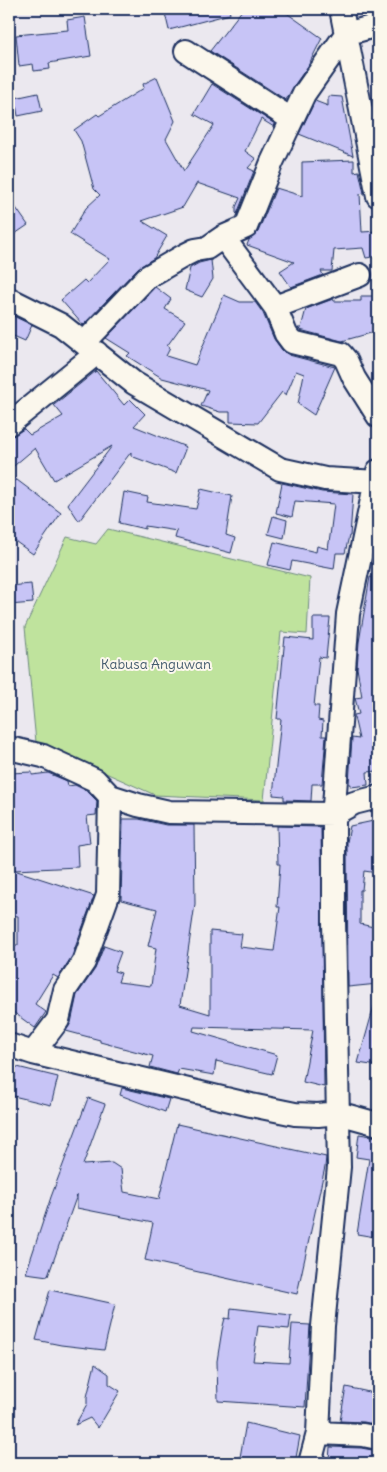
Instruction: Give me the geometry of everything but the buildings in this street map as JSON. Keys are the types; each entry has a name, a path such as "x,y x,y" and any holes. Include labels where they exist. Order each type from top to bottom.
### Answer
{"street":[{"path":"341,9 378,196"},
{"path":"9,424 90,348 148,277 185,255 195,250 207,248 246,227 291,120 304,94 346,34 378,25"},
{"path":"186,51 291,120"},
{"path":"223,238 275,307 286,334 292,342 341,354 378,416"},
{"path":"275,307 360,275"},
{"path":"9,299 61,325 134,383 280,469 325,479 377,478 348,614 334,814 334,922 339,1167 323,1326 318,1433 310,1463"},
{"path":"9,748 43,756 95,780 110,796 138,806 169,812 334,814 354,803 378,797"},
{"path":"9,763 43,756"},
{"path":"33,1053 58,1020 65,990 84,962 108,895 110,796"},
{"path":"9,1045 33,1053 260,1107 296,1114 318,1115 338,1113 378,1124"},
{"path":"318,1433 363,1435 378,1438"}],"green space":[{"name":"Kabusa Anguwan","path":"108,529 310,578 307,634 281,632 264,800 155,795 36,742 25,627 67,537 96,544"}]}
